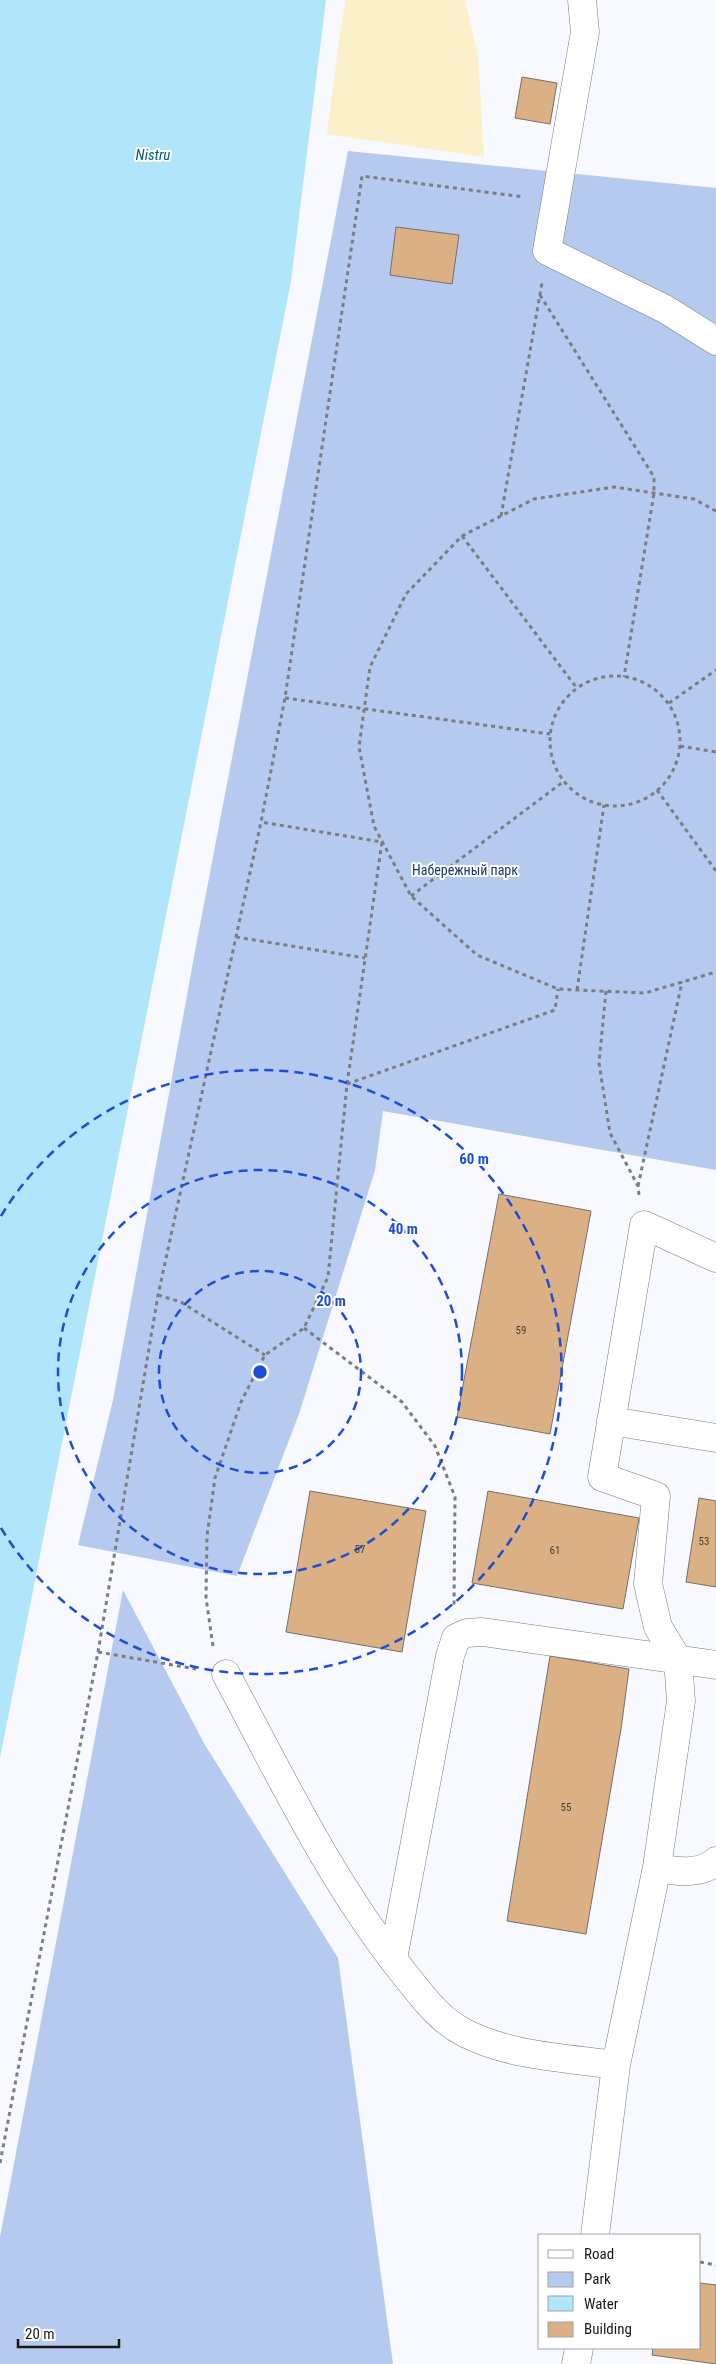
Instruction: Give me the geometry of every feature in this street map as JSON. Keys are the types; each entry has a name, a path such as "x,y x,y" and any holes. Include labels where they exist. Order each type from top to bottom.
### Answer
{"street":[{"path":"582,0 584,32 547,252 665,309 716,341"},
{"path":"595,2234 616,2065 657,1867 680,1702 678,1660 658,1627 648,1584 656,1496 602,1477 644,1225 716,1258"},
{"path":"611,1422 716,1438"},
{"path":"392,1960 450,1656 456,1638 467,1632 482,1632 716,1665"},
{"path":"226,1674 343,1888 392,1960 436,2013 464,2033 492,2044 537,2054 616,2065"},
{"path":"657,1867 673,1871 699,1870 708,1868 716,1861"},
{"path":"576,2364 578,2349"}],"path":[{"path":"0,2163 98,1652 158,1295 261,822 286,698 362,176 556,201"},
{"path":"500,516 547,252"},
{"path":"540,294 654,477 654,493 624,677"},
{"path":"716,511 694,500 614,487 534,499 462,536 406,594 370,667 359,747 374,826 411,896 477,955 558,989 645,993 716,972"},
{"path":"462,536 576,687"},
{"path":"669,703 716,670"},
{"path":"615,675 624,677 636,679 655,688 669,703 678,724 680,746 675,768 662,787 644,800 622,806 604,805 579,796 563,782 553,762 549,741 552,721 562,702 576,687 595,678 615,675"},
{"path":"286,698 550,734"},
{"path":"680,746 716,752"},
{"path":"411,896 563,782"},
{"path":"657,790 716,871"},
{"path":"578,990 604,805"},
{"path":"261,822 382,842"},
{"path":"226,1674 212,1643 207,1607 208,1536 215,1478 241,1402 265,1355 304,1328 328,1277 347,1084 382,842"},
{"path":"236,937 365,958"},
{"path":"638,1186 682,982"},
{"path":"347,1084 555,1010 558,989"},
{"path":"606,991 599,1063 610,1133 638,1186 644,1225"},
{"path":"158,1295 181,1302 265,1355"},
{"path":"304,1328 402,1402 435,1446 455,1497 454,1603 456,1638"},
{"path":"98,1652 226,1674"},
{"path":"701,2262 716,2265"}],"green space":[{"name":"Набережный парк","path":"348,151 716,188 716,1170 383,1111 375,1170 299,1414 237,1576 78,1545 113,1400 196,946"},
{"path":"123,1590 205,1745 338,1958 393,2364 0,2364 0,2237"}],"sand":[{"path":"346,0 465,0 478,56 484,157 327,134"}],"water":[{"name":"Nistru","path":"0,0 326,0 291,281 0,1758"}],"building":[{"path":"522,77 557,83 550,124 515,118"},
{"path":"396,227 459,235 452,284 390,275"},
{"path":"499,1194 591,1211 550,1434 457,1417"},
{"path":"310,1491 426,1511 402,1652 286,1632"},
{"path":"488,1491 639,1518 623,1609 472,1583"},
{"path":"699,1498 716,1501 716,1587 686,1582"},
{"path":"550,1656 629,1669 621,1729 586,1934 507,1921"},
{"path":"701,2283 716,2285 716,2364 652,2355 653,2349 701,2349"}]}
